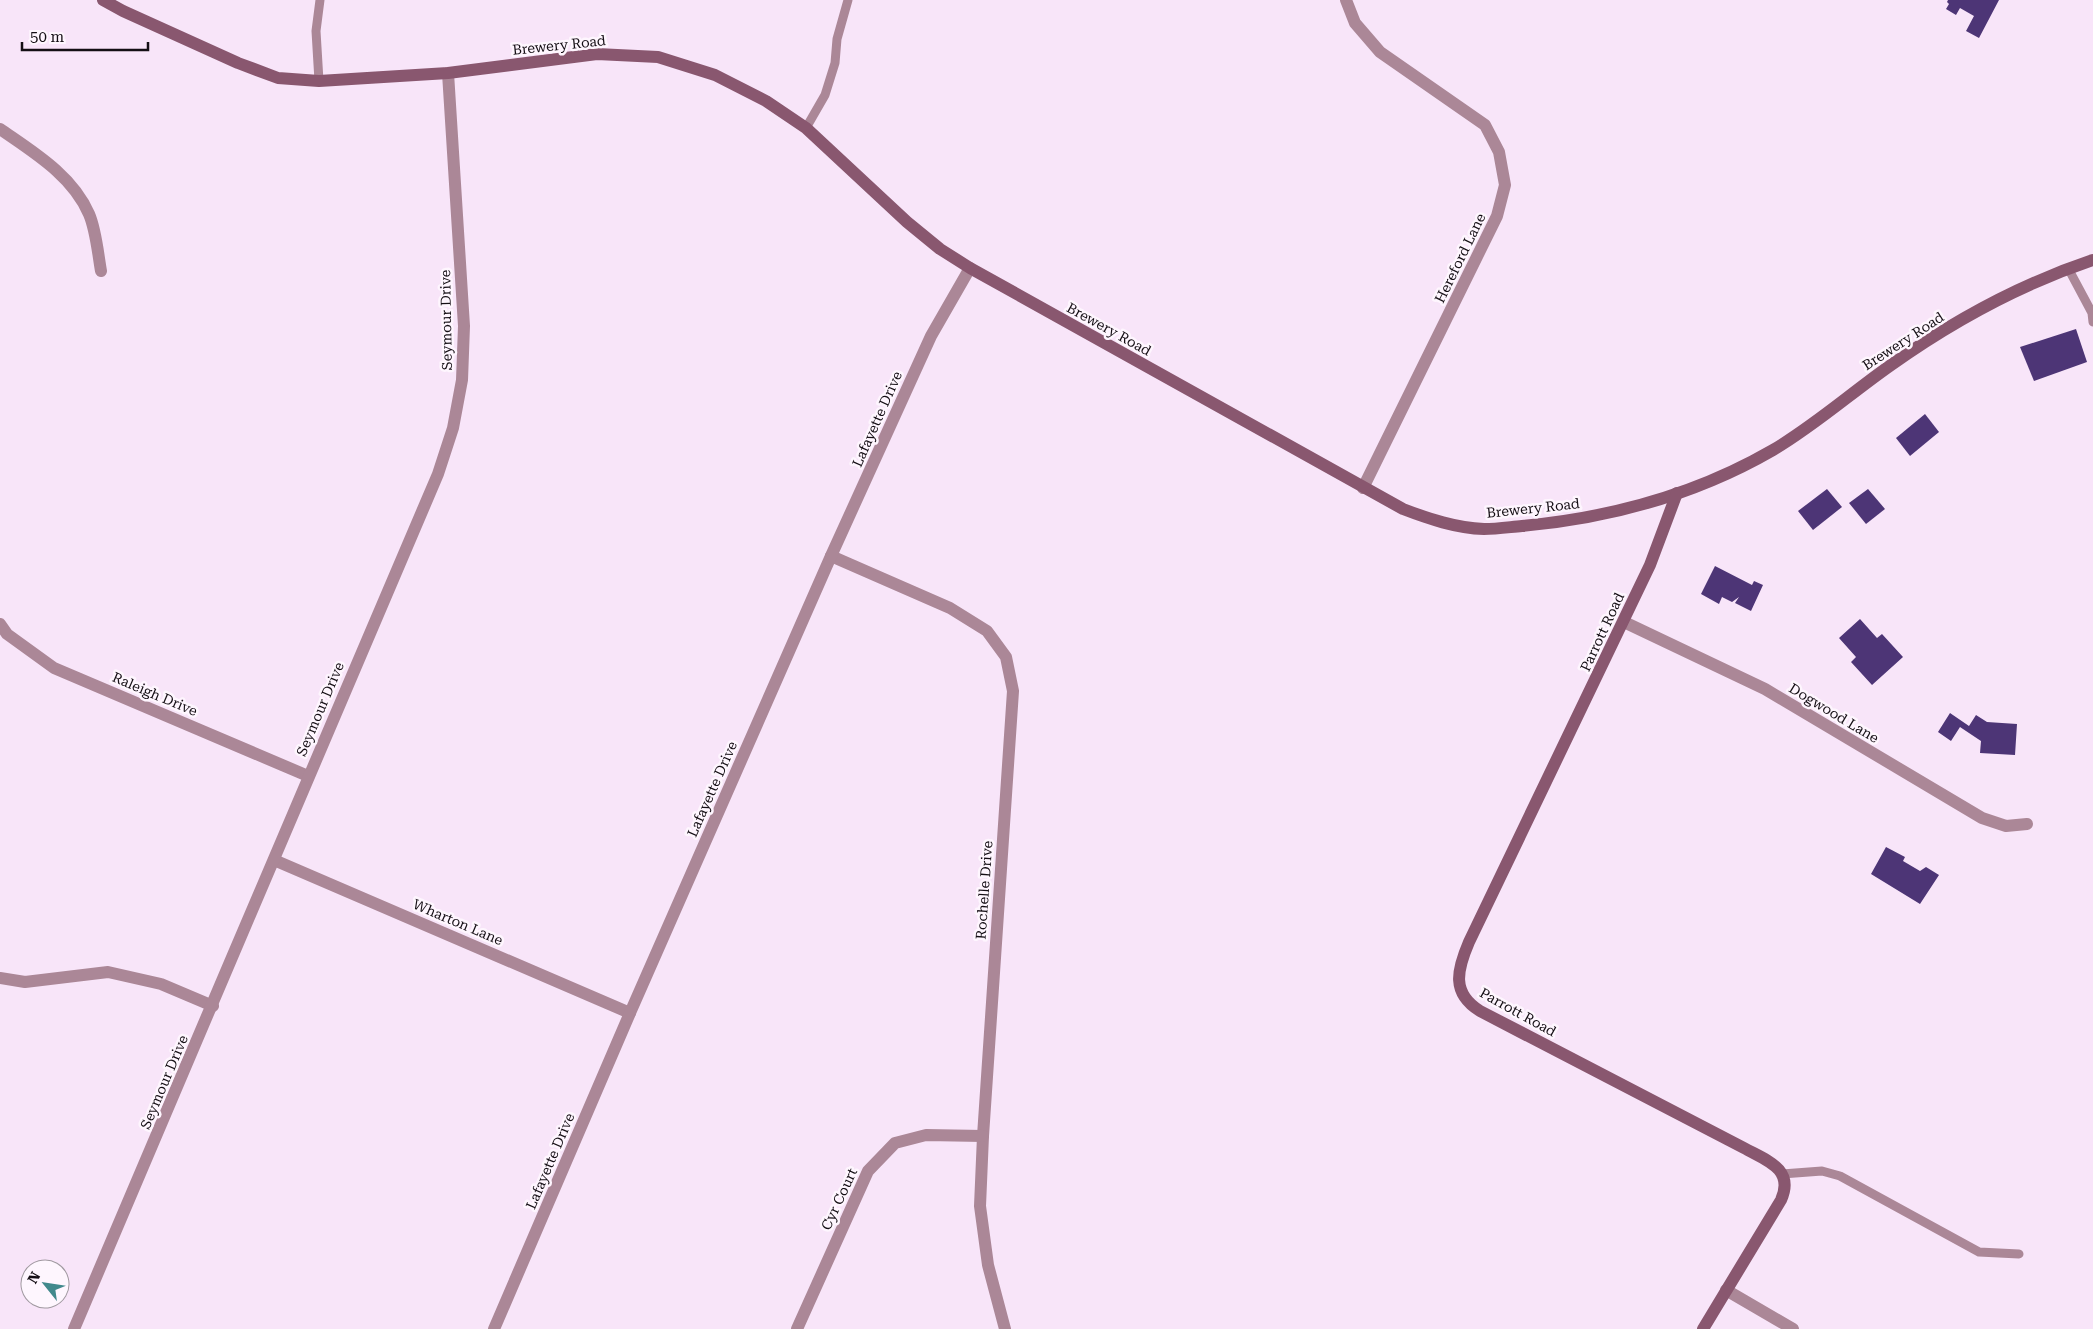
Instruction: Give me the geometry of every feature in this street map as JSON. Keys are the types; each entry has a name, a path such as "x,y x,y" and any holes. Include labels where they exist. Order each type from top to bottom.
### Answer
{"street":[{"name":"Brewery Road","path":"103,0 123,12 238,63 278,78 319,81 448,73 598,54 658,57 715,75 766,100 806,128 907,222 940,250 970,268 1403,509 1441,523 1484,529 1584,518 1620,510 1726,474 1774,450 1892,364 1974,313 2023,286 2093,260"},
{"name":"Hereford Lane","path":"1346,0 1355,23 1380,52 1485,125 1498,152 1504,185 1497,216 1363,488"},
{"name":"Seymour Drive","path":"74,1329 438,474 453,428 462,380 464,326 448,73"},
{"path":"0,129 42,158 71,184 89,215 101,271"},
{"name":"Lafayette Drive","path":"494,1329 630,1013 831,556 931,336 970,268"},
{"name":"Parrott Road","path":"1677,492 1655,555 1469,942 1460,968 1460,990 1470,1005 1485,1015 1744,1148 1773,1164 1782,1174"},
{"name":"Rochelle Drive","path":"831,556 950,608 987,631 1006,657 1013,691 982,1136 980,1206 988,1266 1005,1329"},
{"name":"Dogwood Lane","path":"1624,622 1740,676 1982,818 2006,826 2027,824"},
{"name":"Raleigh Drive","path":"0,624 7,634 54,668 308,776"},
{"name":"Wharton Lane","path":"274,860 630,1013"},
{"path":"0,978 25,982 108,972 160,984 213,1006"},
{"name":"Cyr Court","path":"797,1329 868,1171 888,1150 895,1143 926,1136 982,1136"},
{"path":"1702,1329 1780,1200 1785,1186 1782,1174"},
{"path":"1726,1290 1792,1329"}],"lane":[{"path":"319,81 316,31 320,0"},
{"path":"806,128 826,95 836,63 837,39 848,0"},
{"path":"2068,268 2092,313 2093,322"},
{"path":"1782,1174 1822,1171 1840,1176 1979,1252 2019,1254"}],"building":[{"path":"1948,0 1999,0 1979,38 1966,31 1974,16 1960,8 1956,15 1946,9 1949,4"},
{"path":"2076,329 2087,362 2034,381 2020,347"},
{"path":"1925,414 1939,432 1910,456 1896,438"},
{"path":"1827,489 1842,507 1813,530 1798,511"},
{"path":"1868,489 1885,509 1866,524 1849,503"},
{"path":"1715,566 1752,585 1754,581 1763,585 1751,611 1735,603 1739,597 1732,602 1722,597 1719,604 1701,594"},
{"path":"1860,619 1877,638 1882,634 1903,657 1872,685 1851,662 1856,657 1839,638"},
{"path":"1950,713 1969,726 1976,715 1987,722 2017,724 2015,755 1980,753 1981,741 1960,727 1951,741 1938,732"},
{"path":"1886,847 1905,857 1903,861 1920,871 1926,867 1939,875 1920,904 1871,874"}]}
